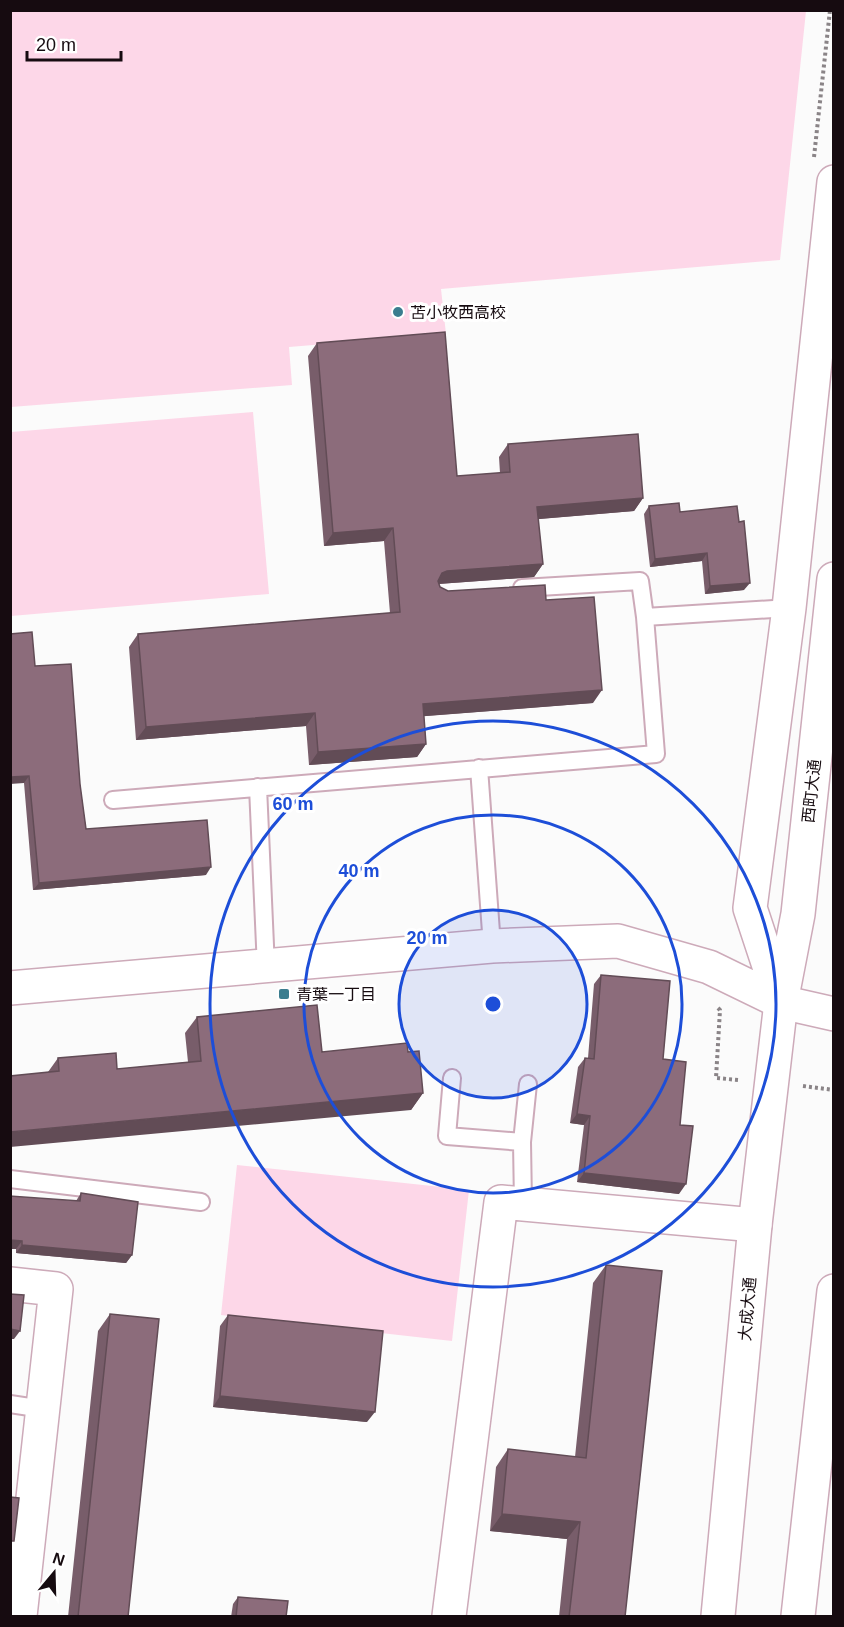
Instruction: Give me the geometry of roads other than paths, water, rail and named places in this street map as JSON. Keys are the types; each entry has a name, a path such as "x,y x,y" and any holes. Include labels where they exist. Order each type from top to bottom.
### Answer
{"street":[{"path":"781,1002 750,908 789,608 834,182"},
{"name":"西町大通","path":"781,1002 798,914 834,579"},
{"path":"10,988 266,968 492,946 618,941 709,966 781,1002 834,1014"},
{"name":"大成大通","path":"718,1617 755,1225 781,1002"},
{"path":"449,1617 501,1202 755,1225"},
{"path":"10,1284 56,1289 20,1617"},
{"path":"798,1617 834,1292"}],"lane":[{"path":"112,800 656,754 640,581 510,589"},
{"path":"645,617 789,608"},
{"path":"479,768 492,946"},
{"path":"258,787 266,968"},
{"path":"452,1078 447,1136 522,1142"},
{"path":"523,1204 522,1142 528,1084"},
{"path":"10,1179 201,1202"},
{"path":"10,1404 43,1409"}],"place":[{"name":"苫小牧西高校","path":"398,312"},
{"name":"青葉一丁目","path":"284,994"}]}
